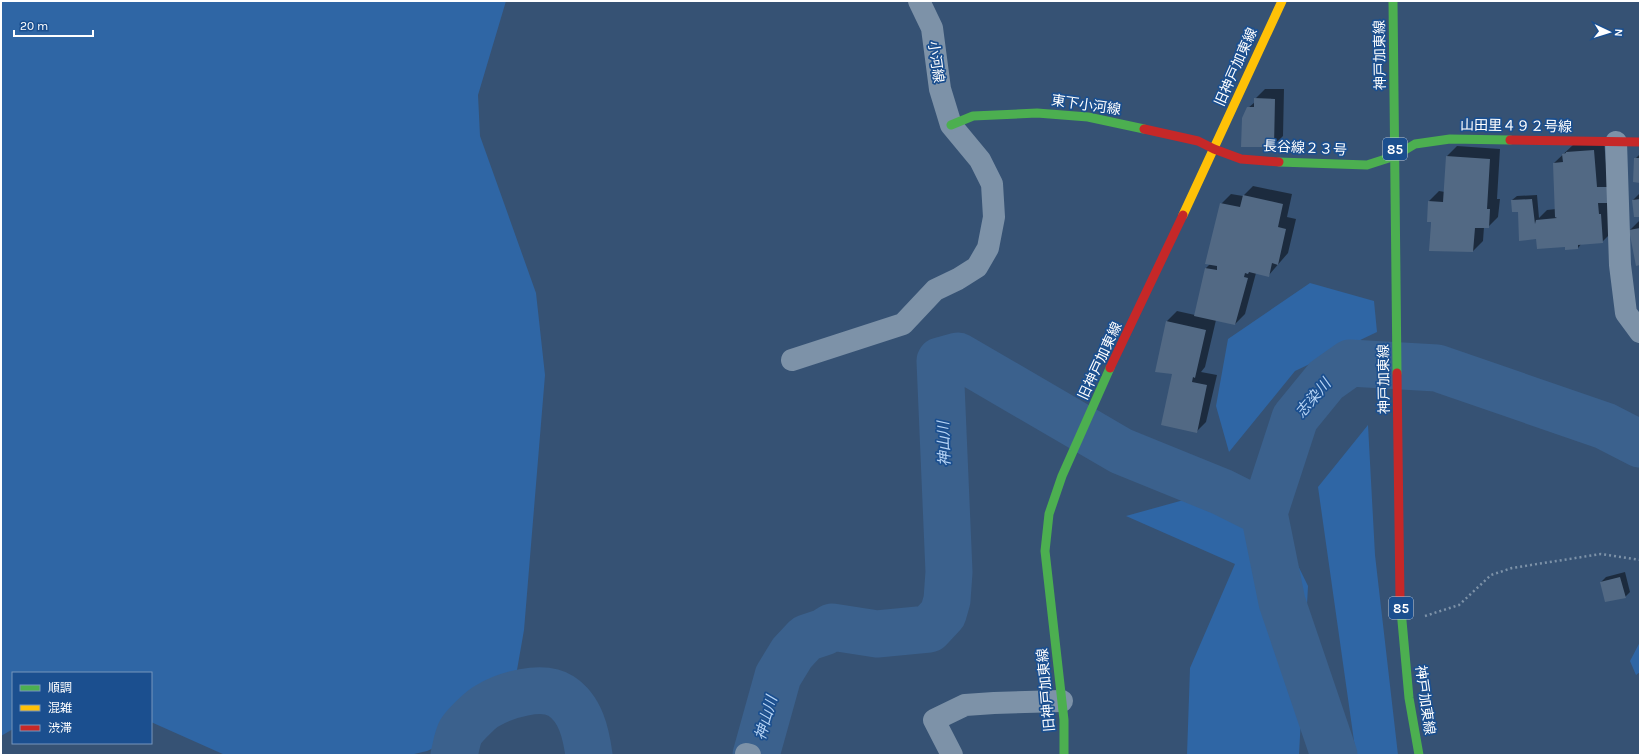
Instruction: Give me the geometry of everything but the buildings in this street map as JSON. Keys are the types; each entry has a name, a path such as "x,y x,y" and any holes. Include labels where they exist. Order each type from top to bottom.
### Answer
{"street":[{"name":"小河線","path":"919,1 932,28 940,89 951,125"},
{"name":"旧神戸加東線","path":"1064,755 1064,720 1045,551 1049,514 1062,476 1097,398 1214,150 1282,1"},
{"name":"神戸加東線","path":"1393,1 1400,602 1409,698 1419,755"},
{"name":"東下小河線","path":"951,125 974,116 1036,113 1088,117 1198,142 1214,150"},
{"path":"792,360 903,324 935,290 958,279 977,267 988,248 994,217 992,184 980,160 951,125"},
{"name":"山田里４９２号線","path":"1396,156 1415,144 1450,138 1640,142"},
{"path":"1616,142 1620,265 1626,313 1640,332"},
{"name":"長谷線２３号","path":"1214,150 1241,158 1296,164 1367,165 1396,156"},
{"path":"952,755 934,720 940,717 965,705 1062,701"}],"path":[{"path":"1424,617 1459,605 1491,574 1512,568 1601,554 1640,560"}],"shaded area":[{"path":"1,1 506,1 478,95 480,136 536,293 545,375 524,630 517,670 503,708 467,733 427,751 410,755 225,755 152,722 152,672 12,672 12,730 1,736"},
{"path":"1310,283 1374,301 1377,332 1295,371 1229,452 1216,406 1228,339"},
{"path":"1368,425 1375,555 1398,755 1356,755 1318,487"},
{"path":"1256,480 1308,586 1299,755 1187,755 1190,668 1235,564 1126,516"},
{"path":"1640,642 1640,672 1636,675 1630,661"}],"waterway":[{"name":"神山川","path":"756,755 778,676 792,653 806,638 824,632 832,627 877,634 929,629 943,614 947,600 949,572 940,361 958,356 1121,451 1222,492 1264,513"},
{"name":"志染川","path":"1334,755 1282,602 1264,513 1295,418 1326,380 1350,363 1437,368 1605,426 1640,444"},
{"name":"神山川","path":"454,755 461,731 473,717 484,708 503,698 524,692 534,691 553,693 568,701 581,722 589,755"}],"traffic: fast":[{"path":"1393,1 1397,373"},
{"path":"951,125 973,116 1037,113 1088,117 1144,129"},
{"path":"1279,162 1367,165 1395,156 1415,144 1450,139 1510,140"},
{"path":"1064,755 1064,720 1045,551 1049,514 1062,476 1110,368"},
{"path":"1400,599 1409,698 1419,755"}],"traffic: slow":[{"path":"1183,215 1282,1"}],"traffic: jam":[{"path":"1144,129 1198,141 1214,149 1241,159 1279,162"},
{"path":"1510,140 1640,142"},
{"path":"1110,368 1183,215"},
{"path":"1397,373 1400,599"}]}
